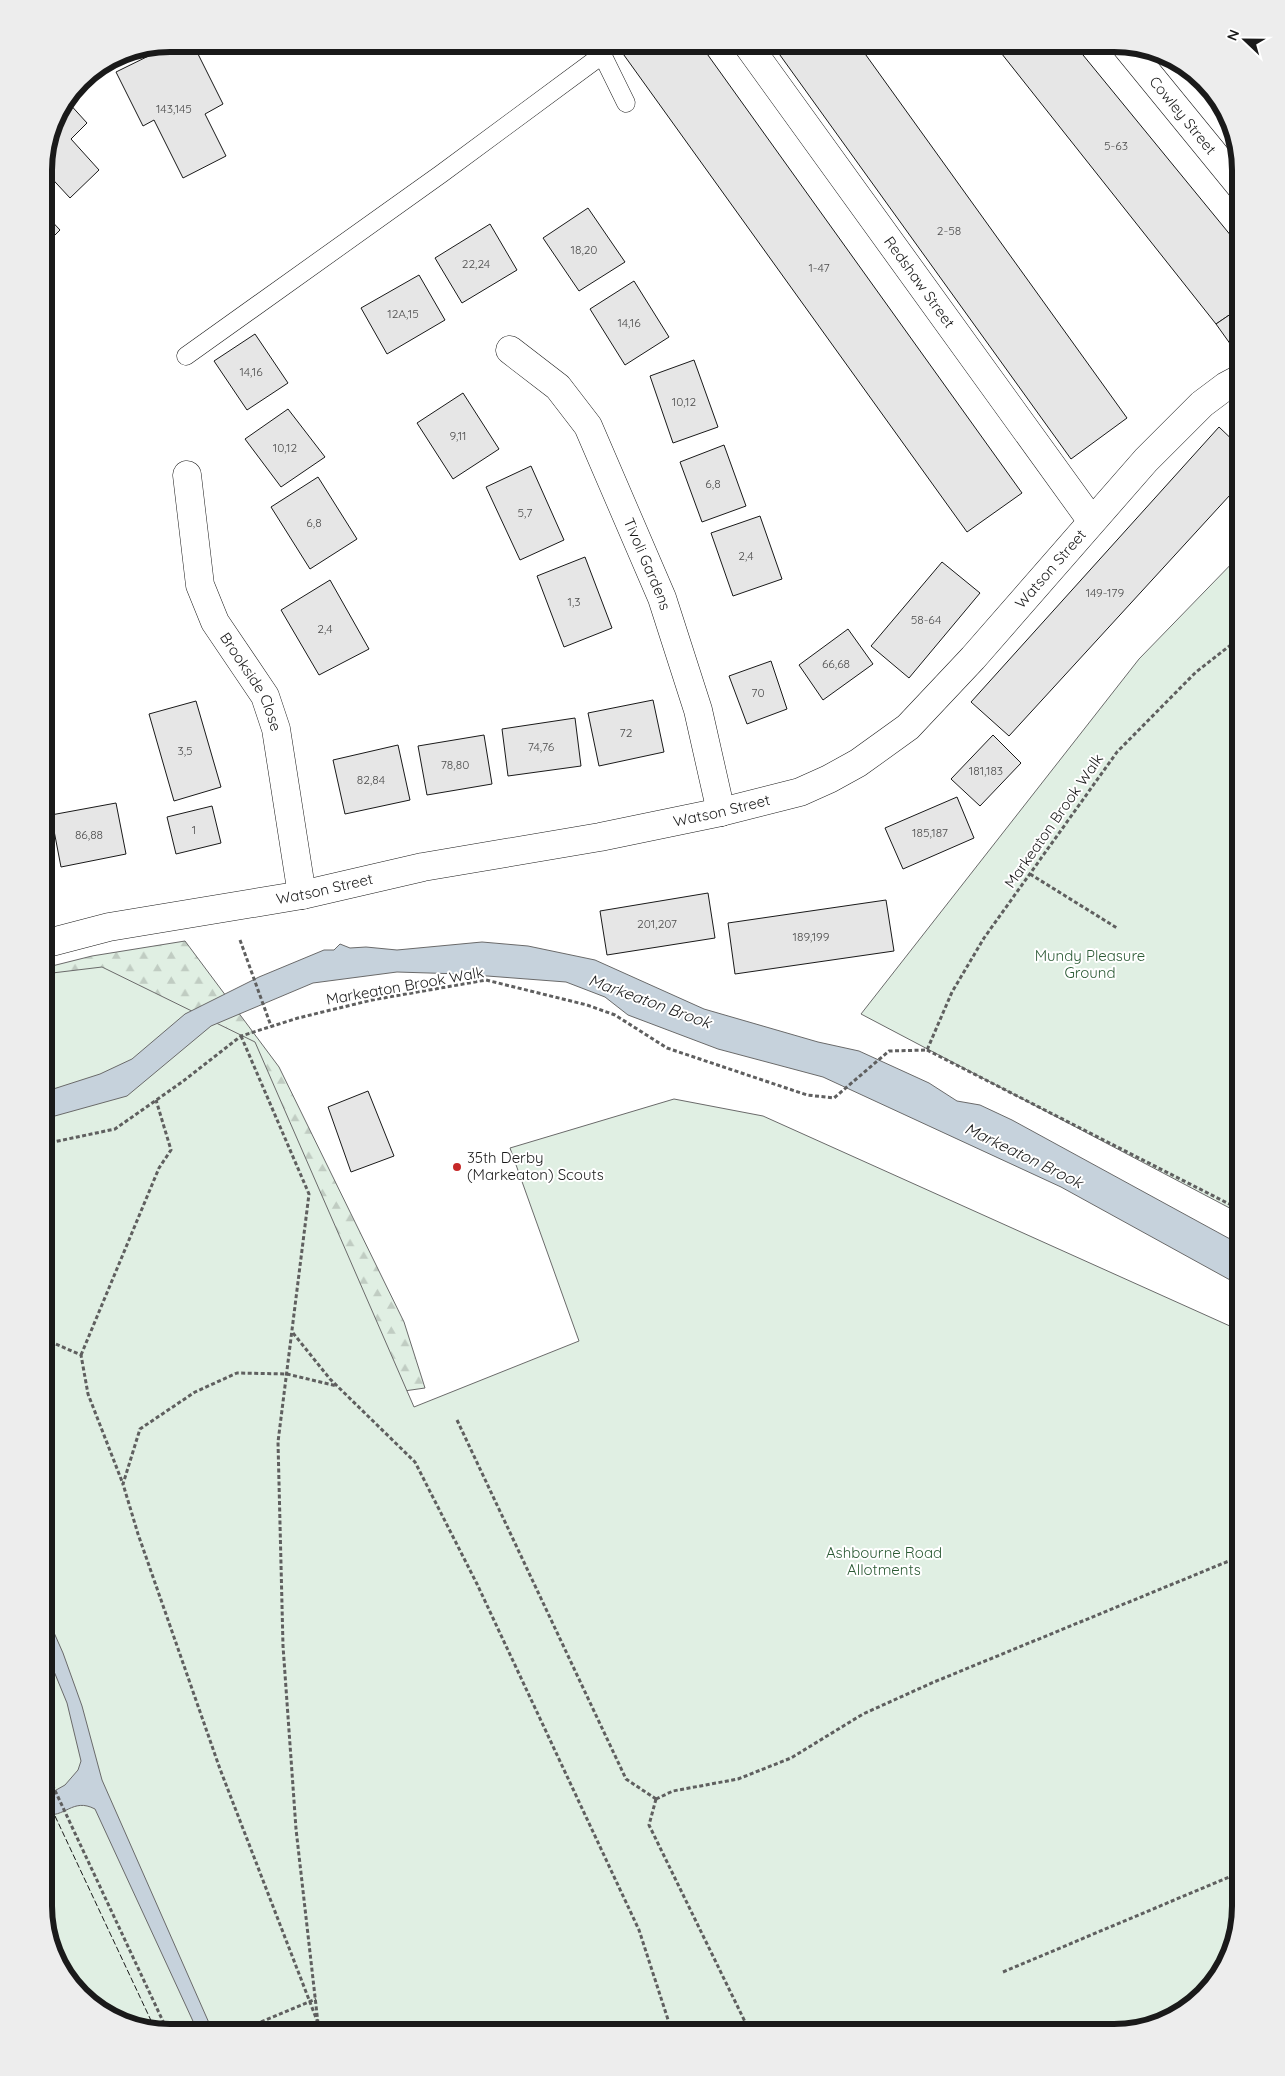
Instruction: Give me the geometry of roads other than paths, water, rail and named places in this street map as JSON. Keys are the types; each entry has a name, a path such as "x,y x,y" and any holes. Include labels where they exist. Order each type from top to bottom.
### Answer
{"street":[{"name":"Redshaw Street","path":"753,53 1091,520"},
{"name":"Cowley Street","path":"1133,54 1232,176"},
{"name":"Tivoli Gardens","path":"510,350 558,387 588,426 662,598 698,710 721,812"},
{"name":"Watson Street","path":"53,942 109,927 302,895 423,867 600,837 721,812 800,792 851,767 908,727 940,695 1091,520 1146,460 1202,404 1232,383"},
{"name":"Brookside Close","path":"187,475 200,584 215,622 265,696 276,729 302,895"}],"lane":[{"path":"186,356 441,174 596,52"},
{"path":"602,52 626,103"}],"water":[{"name":"Markeaton Brook","path":"482,942 528,946 595,960 704,1009 818,1042 859,1051 929,1083 957,1101 980,1105 1012,1120 1232,1240 1232,1281 1061,1187 823,1077 718,1049 628,1015 605,997 566,982 461,974 397,972 313,983 211,1026 127,1096 52,1117 52,1089 100,1074 132,1059 185,1014 259,977 324,950 334,950 340,944 350,948 366,947 397,950"},
{"path":"52,1628 82,1706 102,1780 209,2023 194,2023 95,1809 80,1805 52,1815 52,1792 65,1785 78,1770 81,1761 67,1703 52,1667"}],"place":[{"name":"35th Derby (Markeaton) Scouts","path":"457,1167"}],"park label":[{"name":"Mundy Pleasure Ground","path":"1090,964"},
{"name":"Ashbourne Road Allotments","path":"884,1562"}]}
